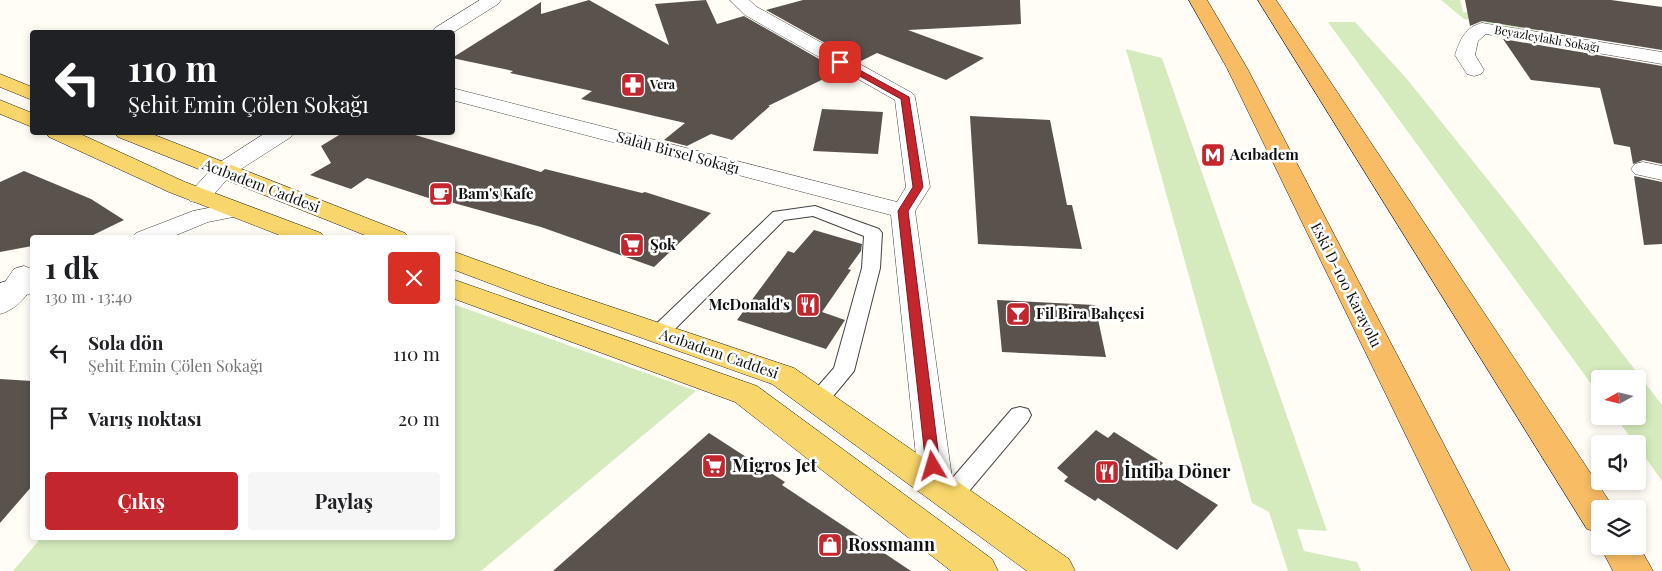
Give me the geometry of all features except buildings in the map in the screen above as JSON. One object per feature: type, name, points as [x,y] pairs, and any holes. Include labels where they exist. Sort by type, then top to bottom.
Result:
[{"type":"highway","name":"Eski D-100 Karayolu","points":[[1198,0],[1237,68],[1491,571]]},
{"type":"highway","points":[[1267,0],[1591,504]]},
{"type":"highway","points":[[1624,555],[1634,571]]},
{"type":"main road","points":[[0,80],[30,93]]},
{"type":"main road","points":[[0,106],[30,120]]},
{"type":"main road","name":"Acıbadem Caddesi","points":[[64,135],[199,196],[304,235]]},
{"type":"main road","name":"Acıbadem Caddesi","points":[[133,135],[388,235]]},
{"type":"main road","name":"Acıbadem Caddesi","points":[[455,260],[536,291],[784,376],[1056,571]]},
{"type":"main road","name":"Acıbadem Caddesi","points":[[455,289],[746,394],[979,571]]},
{"type":"street","points":[[444,30],[492,0]]},
{"type":"street","points":[[739,0],[751,11],[905,97],[918,187],[903,211],[943,491]]},
{"type":"street","name":"Beyazleylaklı Sokağı","points":[[1474,70],[1465,55],[1469,39],[1482,28],[1662,58]]},
{"type":"street","name":"Salah Birsel Sokağı","points":[[455,95],[903,211]]},
{"type":"street","points":[[134,235],[176,213],[199,196],[222,171],[278,135]]},
{"type":"street","points":[[153,235],[210,214],[234,210]]},
{"type":"lane","points":[[659,334],[779,216],[815,211],[873,233],[871,268],[844,371],[817,400]]},
{"type":"lane","points":[[943,491],[1020,415]]},
{"type":"green space","points":[[1441,0],[1460,0],[1463,12],[1535,23],[1538,31],[1464,19]]},
{"type":"green space","points":[[1328,22],[1355,22],[1407,79],[1513,211],[1635,370],[1591,370],[1591,384]]},
{"type":"green space","points":[[1126,49],[1162,58],[1327,531],[1297,529],[1304,551],[1357,562],[1361,571],[1288,571],[1269,512],[1252,503]]},
{"type":"green space","points":[[455,305],[696,391],[481,571],[13,571],[39,540],[455,540]]},
{"type":"green space","points":[[1646,384],[1662,405],[1662,481],[1646,458],[1646,435],[1629,435],[1621,425],[1646,425]]},
{"type":"place","name":"Vera","points":[[633,85]]},
{"type":"place","name":"Acıbadem","points":[[1213,155]]},
{"type":"place","name":"Bam's Kafe","points":[[441,194]]},
{"type":"place","name":"Şok","points":[[632,245]]},
{"type":"place","name":"McDonald's","points":[[808,305]]},
{"type":"place","name":"Fil Bira Bahçesi","points":[[1018,314]]},
{"type":"place","name":"Migros Jet","points":[[714,466]]},
{"type":"place","name":"İntiba Döner","points":[[1107,472]]},
{"type":"place","name":"Rossmann","points":[[830,545]]},
{"type":"route","points":[[840,62],[905,97],[918,187],[903,211],[933,466]]}]
